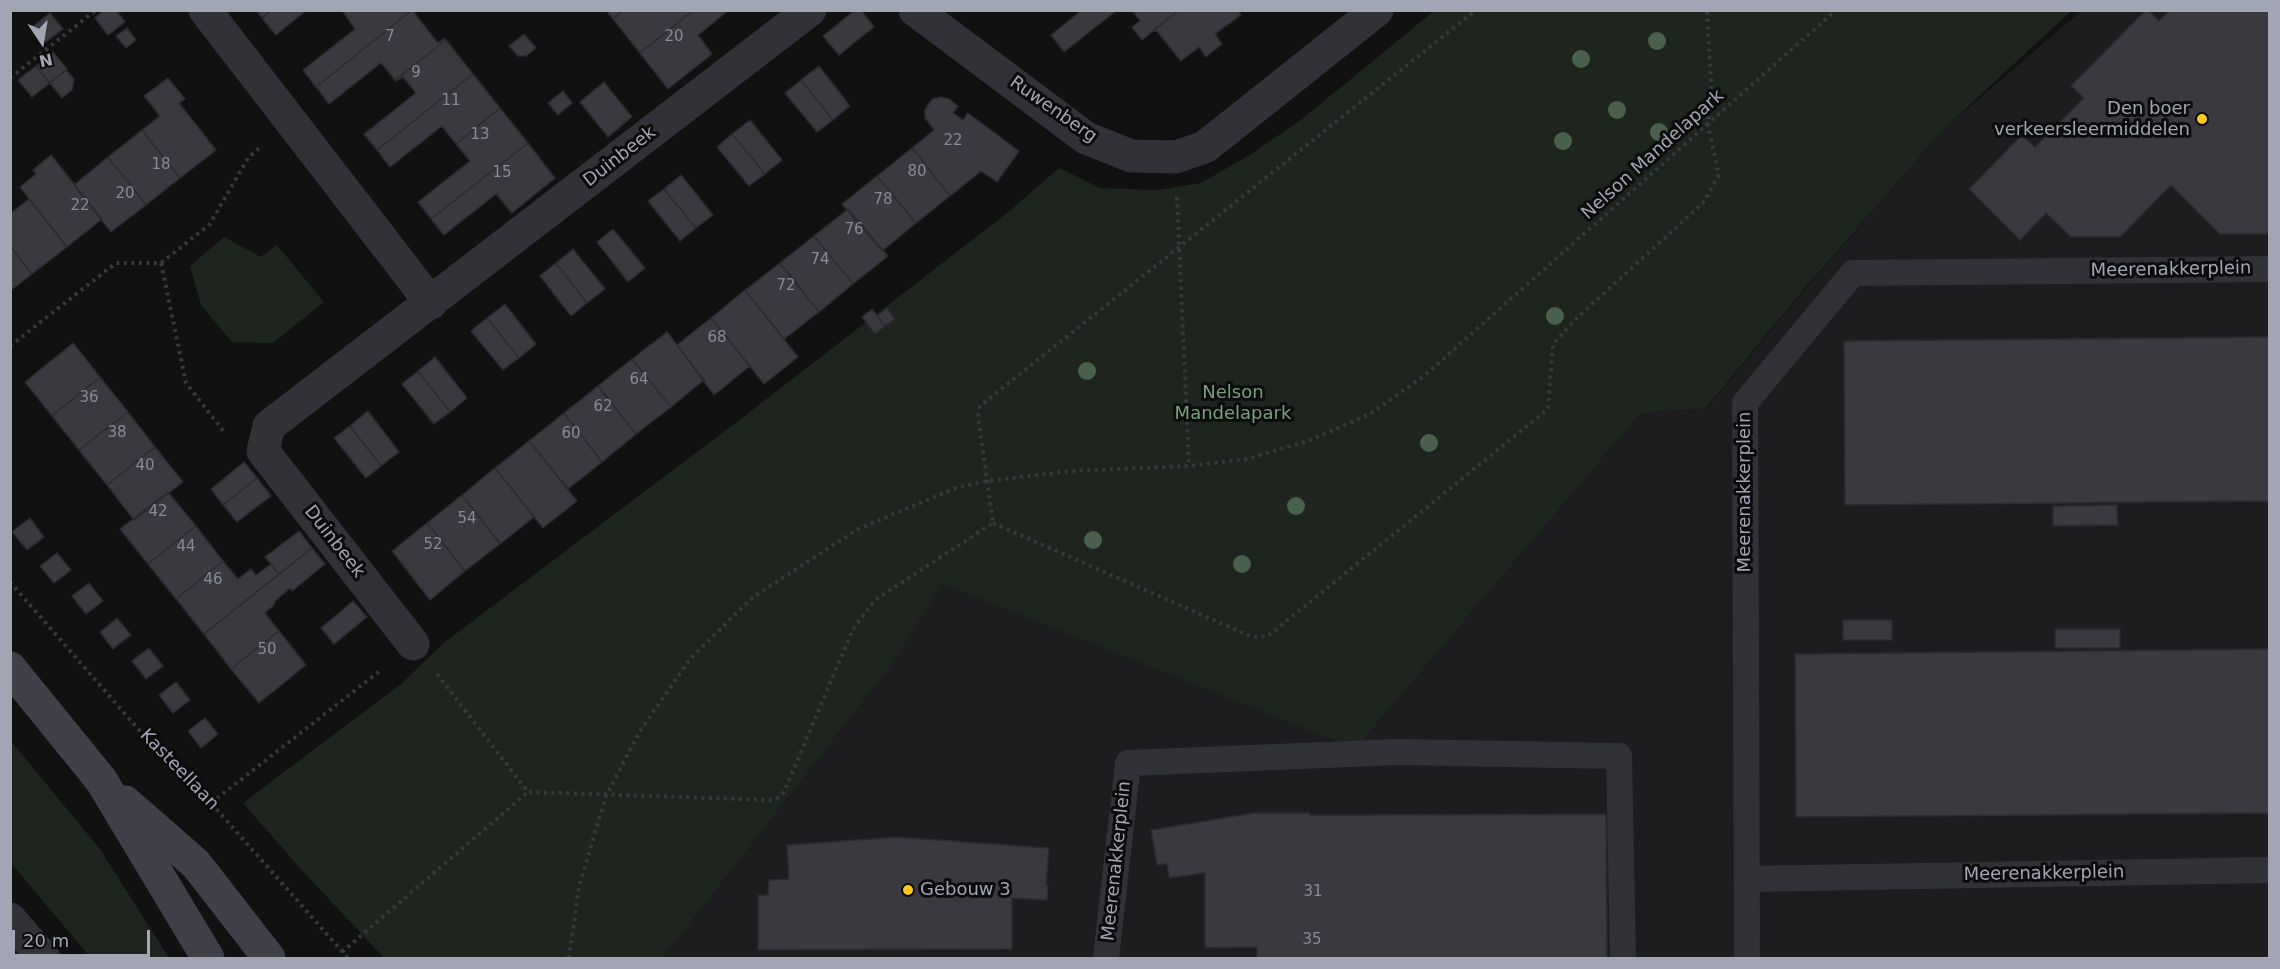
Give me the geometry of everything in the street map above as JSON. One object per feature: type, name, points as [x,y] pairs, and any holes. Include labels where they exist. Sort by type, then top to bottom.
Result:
[{"type":"main road","points":[[10,668],[101,780],[208,958]]},
{"type":"main road","points":[[101,780],[196,864],[270,958]]},
{"type":"street","points":[[205,10],[431,303]]},
{"type":"street","name":"Duinbeek","points":[[413,644],[263,451],[269,426],[810,10]]},
{"type":"street","name":"Ruwenberg","points":[[915,10],[1086,138],[1131,156],[1176,157],[1205,147],[1377,10]]},
{"type":"street","points":[[10,919],[44,958]]},
{"type":"lane","name":"Meerenakkerplein","points":[[1747,958],[1745,403],[1853,273],[2270,268]]},
{"type":"lane","name":"Meerenakkerplein","points":[[1106,958],[1128,763],[1399,752],[1619,756],[1623,958]]},
{"type":"lane","name":"Meerenakkerplein","points":[[1747,879],[2270,870]]},
{"type":"path","points":[[10,78],[96,10]]},
{"type":"path","points":[[993,524],[978,416],[980,406],[1476,10]]},
{"type":"path","points":[[993,524],[1252,636],[1268,636],[1548,409],[1553,344],[1578,317],[1703,203],[1719,175],[1708,125],[1711,83],[1707,10]]},
{"type":"path","name":"Nelson Mandelapark","points":[[569,958],[579,887],[606,796],[640,731],[690,659],[753,597],[858,528],[956,488],[987,481],[1071,471],[1189,466],[1257,456],[1308,441],[1370,414],[1424,376],[1836,10]]},
{"type":"path","points":[[10,346],[116,263],[160,262],[210,224],[248,158],[291,120]]},
{"type":"path","points":[[1176,157],[1178,250],[1189,466]]},
{"type":"path","points":[[160,262],[186,383],[240,453],[263,451]]},
{"type":"path","points":[[342,952],[528,792],[770,801],[778,798],[784,792],[853,629],[876,600],[993,524]]},
{"type":"path","name":"Kasteellaan","points":[[10,582],[180,777],[211,803],[348,958]]},
{"type":"path","points":[[211,803],[413,644],[528,792]]},
{"type":"shaded area","points":[[2081,11],[2269,11],[2269,958],[663,958],[894,662],[942,584],[1345,745],[1358,746],[1642,412],[1707,408],[1807,287],[1945,128]]},
{"type":"green space","name":"Nelson Mandelapark","points":[[1434,11],[2071,11],[1945,128],[1806,287],[1706,408],[1641,413],[1358,746],[1345,745],[942,584],[894,662],[663,958],[384,958],[243,803],[401,684],[445,642],[738,421],[1011,210],[1059,168],[1100,188],[1157,190],[1201,183],[1253,153],[1302,119]]},
{"type":"green space","points":[[224,237],[261,257],[277,245],[324,302],[273,343],[232,342],[201,305],[190,266]]},
{"type":"green space","points":[[10,740],[100,849],[169,958],[91,958],[11,863]]},
{"type":"building","points":[[104,10],[116,10],[125,22],[108,35],[95,18]]},
{"type":"building","points":[[256,10],[272,10],[262,18]]},
{"type":"building","points":[[272,10],[307,10],[276,35],[262,18]]},
{"type":"building","points":[[342,10],[412,10],[316,87],[303,70],[355,29]]},
{"type":"building","points":[[412,10],[438,43],[445,38],[446,40],[395,80],[381,63],[329,104],[316,87]]},
{"type":"building","points":[[606,10],[624,10],[613,19]]},
{"type":"building","points":[[624,10],[694,10],[640,53],[613,19]]},
{"type":"building","points":[[694,10],[729,10],[698,35],[712,54],[668,89],[640,53]]},
{"type":"building","points":[[855,10],[861,10],[874,27],[839,55],[823,36]]},
{"type":"building","points":[[1082,10],[1117,10],[1064,52],[1051,35]]},
{"type":"building","points":[[1132,10],[1179,10],[1142,40],[1132,27],[1140,21]]},
{"type":"building","points":[[1179,10],[1237,10],[1241,15],[1215,34],[1222,44],[1206,57],[1199,47],[1181,61],[1156,30],[1150,33]]},
{"type":"building","points":[[2146,10],[2159,21],[2170,10],[2270,10],[2270,234],[2220,234],[2171,185],[2120,237],[2071,237],[2046,213],[2020,240],[1969,189],[2022,135],[2035,147],[2084,98],[2071,86]]},
{"type":"building","points":[[50,13],[63,29],[46,42],[33,26]]},
{"type":"building","points":[[127,28],[136,40],[126,48],[116,36]]},
{"type":"building","points":[[524,34],[536,48],[526,56],[518,56],[509,46]]},
{"type":"building","points":[[446,40],[473,74],[377,150],[364,134],[416,93],[403,77],[395,80]]},
{"type":"building","points":[[53,52],[67,69],[50,83],[36,66]]},
{"type":"building","points":[[36,66],[50,83],[32,97],[18,80]]},
{"type":"building","points":[[819,66],[850,106],[833,120],[801,80]]},
{"type":"building","points":[[66,70],[74,79],[72,90],[62,98],[50,83]]},
{"type":"building","points":[[473,74],[500,108],[456,144],[442,126],[390,167],[377,150]]},
{"type":"building","points":[[168,78],[185,99],[179,103],[216,150],[180,178],[142,130],[160,116],[144,96]]},
{"type":"building","points":[[801,80],[833,120],[817,132],[785,93]]},
{"type":"building","points":[[604,82],[632,117],[608,137],[580,102]]},
{"type":"building","points":[[563,91],[572,103],[558,115],[548,103]]},
{"type":"building","points":[[941,97],[949,99],[958,106],[953,113],[963,120],[968,113],[1019,151],[997,182],[981,171],[950,196],[912,148],[934,130],[925,118],[925,110],[932,99]]},
{"type":"building","points":[[500,108],[528,143],[431,219],[418,202],[470,161],[456,144]]},
{"type":"building","points":[[750,120],[782,160],[765,174],[732,134]]},
{"type":"building","points":[[142,130],[180,178],[146,205],[108,157]]},
{"type":"building","points":[[732,134],[765,174],[749,186],[717,147]]},
{"type":"building","points":[[528,143],[555,178],[512,213],[496,194],[444,235],[431,219]]},
{"type":"building","points":[[912,148],[950,196],[916,223],[877,176]]},
{"type":"building","points":[[51,155],[102,219],[67,247],[20,187],[36,174],[33,170]]},
{"type":"building","points":[[108,157],[146,205],[111,232],[74,185]]},
{"type":"building","points":[[681,175],[713,215],[696,228],[664,189]]},
{"type":"building","points":[[877,176],[916,223],[882,251],[842,204]]},
{"type":"building","points":[[664,189],[696,228],[680,241],[648,201]]},
{"type":"building","points":[[29,199],[67,247],[32,274],[10,246],[10,214]]},
{"type":"building","points":[[848,209],[888,256],[853,284],[814,236]]},
{"type":"building","points":[[613,229],[645,268],[628,282],[597,242]]},
{"type":"building","points":[[814,236],[853,284],[819,312],[780,263]]},
{"type":"building","points":[[10,246],[32,274],[10,291]]},
{"type":"building","points":[[573,249],[605,289],[587,303],[556,263]]},
{"type":"building","points":[[556,263],[587,303],[571,316],[540,276]]},
{"type":"building","points":[[780,263],[819,312],[784,339],[745,290]]},
{"type":"building","points":[[745,290],[798,357],[764,384],[711,318]]},
{"type":"building","points":[[505,304],[536,344],[519,358],[487,318]]},
{"type":"building","points":[[887,308],[895,319],[885,326],[877,316]]},
{"type":"building","points":[[872,309],[885,326],[875,334],[862,317]]},
{"type":"building","points":[[487,318],[519,358],[503,370],[471,331]]},
{"type":"building","points":[[711,318],[750,366],[714,395],[677,345]]},
{"type":"building","points":[[667,332],[704,380],[671,407],[632,359]]},
{"type":"building","points":[[2270,337],[2270,501],[1845,505],[1844,341]]},
{"type":"building","points":[[73,343],[100,377],[52,416],[25,382]]},
{"type":"building","points":[[435,357],[467,398],[450,412],[418,371]]},
{"type":"building","points":[[632,359],[671,407],[636,434],[598,386]]},
{"type":"building","points":[[418,371],[450,412],[434,424],[402,384]]},
{"type":"building","points":[[100,377],[128,412],[79,450],[52,416]]},
{"type":"building","points":[[598,386],[636,434],[602,462],[564,413]]},
{"type":"building","points":[[368,411],[399,452],[381,466],[350,426]]},
{"type":"building","points":[[128,412],[155,447],[107,485],[79,450]]},
{"type":"building","points":[[564,413],[602,462],[568,489],[529,441]]},
{"type":"building","points":[[350,426],[381,466],[366,478],[334,438]]},
{"type":"building","points":[[529,441],[577,501],[543,528],[495,468]]},
{"type":"building","points":[[155,447],[183,482],[134,520],[107,485]]},
{"type":"building","points":[[244,462],[257,478],[223,505],[211,489]]},
{"type":"building","points":[[495,468],[534,517],[500,544],[462,495]]},
{"type":"building","points":[[257,478],[271,496],[237,522],[223,505]]},
{"type":"building","points":[[168,492],[196,526],[148,564],[120,529]]},
{"type":"building","points":[[462,495],[500,544],[465,571],[427,523]]},
{"type":"building","points":[[2117,505],[2118,525],[2053,526],[2053,506]]},
{"type":"building","points":[[30,518],[44,537],[27,550],[12,532]]},
{"type":"building","points":[[427,523],[465,571],[430,600],[392,551]]},
{"type":"building","points":[[196,526],[223,561],[176,599],[148,564]]},
{"type":"building","points":[[299,531],[312,548],[279,574],[265,557]]},
{"type":"building","points":[[312,548],[325,564],[292,591],[290,588],[276,600],[265,613],[279,631],[231,669],[204,634]]},
{"type":"building","points":[[57,553],[71,570],[54,583],[40,566]]},
{"type":"building","points":[[223,561],[238,579],[251,569],[256,575],[271,564],[279,574],[204,634],[176,599]]},
{"type":"building","points":[[89,583],[103,601],[86,614],[72,596]]},
{"type":"building","points":[[353,601],[367,617],[334,644],[321,628]]},
{"type":"building","points":[[117,618],[131,635],[113,649],[100,632]]},
{"type":"building","points":[[1843,620],[1892,620],[1892,640],[1843,640]]},
{"type":"building","points":[[2055,629],[2120,629],[2120,648],[2055,648]]},
{"type":"building","points":[[279,631],[306,665],[259,703],[231,669]]},
{"type":"building","points":[[149,648],[163,666],[146,679],[132,661]]},
{"type":"building","points":[[2270,649],[2270,813],[1796,817],[1795,654]]},
{"type":"building","points":[[176,682],[190,700],[173,713],[159,695]]},
{"type":"building","points":[[205,718],[218,734],[201,748],[188,731]]},
{"type":"building","points":[[1308,811],[1310,815],[1606,814],[1607,958],[1257,958],[1257,947],[1205,948],[1205,873],[1169,878],[1167,864],[1157,865],[1151,830],[1253,813],[1308,813]]},
{"type":"building","name":"Gebouw 3","points":[[897,837],[1049,848],[1047,900],[1012,898],[1012,949],[758,950],[758,895],[768,895],[769,880],[789,879],[787,845]]},
{"type":"place","name":"Den boer verkeersleermiddelen","points":[[2202,119]]},
{"type":"place","name":"Gebouw 3","points":[[908,890]]}]
